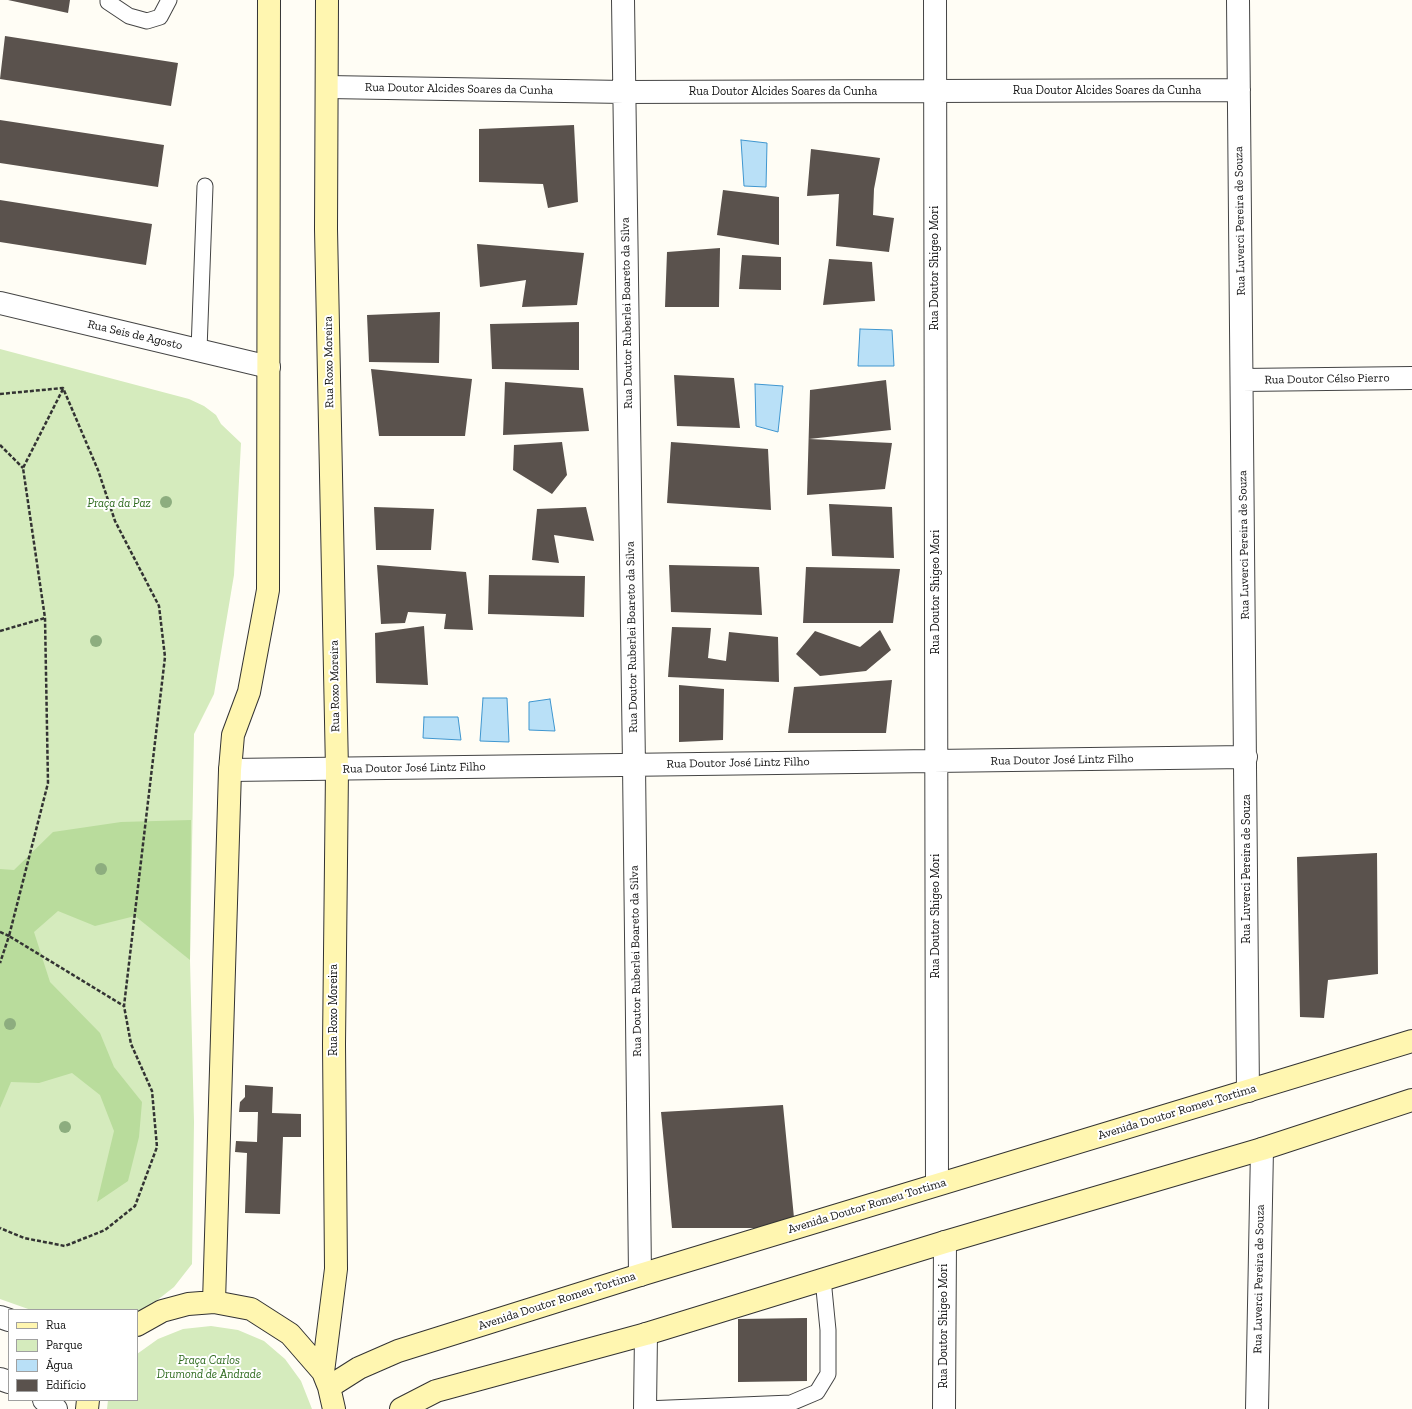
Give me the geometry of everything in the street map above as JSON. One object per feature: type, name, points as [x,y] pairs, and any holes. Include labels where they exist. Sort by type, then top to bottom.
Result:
[{"type":"main road","points":[[214,1302],[230,770],[234,734],[249,692],[268,590],[269,0]]},
{"type":"main road","name":"Rua Roxo Moreira","points":[[326,1379],[336,1269],[334,1044],[337,770],[326,237],[328,87],[327,0]]},
{"type":"main road","name":"Avenida Doutor Romeu Tortima","points":[[326,1379],[359,1368],[398,1352],[640,1275],[1412,1041]]},
{"type":"main road","points":[[401,1409],[436,1390],[646,1334],[945,1242],[1262,1149],[1412,1100]]},
{"type":"main road","points":[[138,1324],[162,1311],[188,1304],[214,1302],[251,1309],[290,1334],[326,1379],[334,1409]]},
{"type":"street","name":"Rua Doutor Ruberlei Boareto da Silva","points":[[623,0],[640,1275]]},
{"type":"street","name":"Rua Doutor Shigeo Mori","points":[[935,0],[937,1184]]},
{"type":"street","name":"Rua Luverci Pereira de Souza","points":[[1238,0],[1248,1091]]},
{"type":"street","name":"Rua Doutor Alcides Soares da Cunha","points":[[328,87],[624,92],[1239,90]]},
{"type":"street","name":"Rua Seis de Agosto","points":[[0,303],[269,367]]},
{"type":"street","name":"Rua Doutor Célso Pierro","points":[[1242,380],[1412,378]]},
{"type":"street","name":"Rua Doutor José Lintz Filho","points":[[230,770],[337,770],[1246,758]]},
{"type":"street","name":"Rua Luverci Pereira de Souza","points":[[1257,1409],[1262,1149]]},
{"type":"street","name":"Rua Doutor Shigeo Mori","points":[[944,1409],[945,1242]]},
{"type":"street","points":[[645,1409],[646,1334]]},
{"type":"street","points":[[45,1401],[56,1409]]},
{"type":"lane","points":[[108,0],[108,2],[129,16],[147,20],[160,17],[169,0]]},
{"type":"lane","points":[[199,350],[205,186]]},
{"type":"lane","points":[[645,1409],[791,1403],[817,1392],[828,1374],[828,1330],[823,1279]]},
{"type":"path","points":[[0,394],[63,388]]},
{"type":"path","points":[[0,964],[9,936],[48,783],[45,618],[23,468],[63,388]]},
{"type":"path","points":[[0,1228],[24,1238],[65,1246],[105,1230],[135,1206],[157,1147],[152,1090],[131,1044],[124,1006],[165,657],[159,606],[115,521],[98,470],[63,388]]},
{"type":"path","points":[[0,445],[23,468]]},
{"type":"path","points":[[0,631],[45,618]]},
{"type":"path","points":[[0,932],[124,1006]]},
{"type":"green space","name":"Praça da Paz","points":[[0,349],[189,399],[204,406],[216,415],[221,424],[241,443],[234,575],[214,694],[194,734],[190,960],[194,1122],[192,1264],[174,1287],[138,1315],[138,1309],[28,1309],[0,1299]]},
{"type":"green space","points":[[191,820],[190,960],[135,916],[95,926],[58,911],[34,932],[50,982],[100,1033],[114,1067],[142,1102],[139,1137],[128,1181],[97,1202],[114,1131],[100,1095],[72,1073],[39,1083],[11,1082],[0,1108],[0,869],[14,870],[53,832],[121,822]]},
{"type":"green space","name":"Praça Carlos Drumond de Andrade","points":[[211,1326],[238,1330],[264,1341],[285,1359],[301,1381],[312,1409],[107,1409],[108,1401],[138,1401],[138,1353],[158,1339],[183,1329]]},
{"type":"water","points":[[741,140],[767,143],[766,187],[744,186]]},
{"type":"water","points":[[860,329],[892,330],[894,366],[858,366]]},
{"type":"water","points":[[755,384],[783,386],[778,432],[756,426]]},
{"type":"water","points":[[483,698],[507,698],[509,742],[480,741]]},
{"type":"water","points":[[550,699],[555,731],[529,730],[529,702]]},
{"type":"water","points":[[424,717],[458,717],[461,740],[423,738]]},
{"type":"building","points":[[8,0],[70,0],[68,13]]},
{"type":"building","points":[[5,36],[178,63],[171,106],[0,79]]},
{"type":"building","points":[[0,120],[164,145],[158,187],[0,163]]},
{"type":"building","points":[[574,125],[578,202],[548,208],[543,184],[479,182],[479,129]]},
{"type":"building","points":[[811,149],[880,158],[874,189],[873,215],[894,218],[889,252],[836,246],[839,194],[807,196]]},
{"type":"building","points":[[723,190],[779,197],[779,245],[717,235]]},
{"type":"building","points":[[0,200],[152,224],[146,265],[0,242]]},
{"type":"building","points":[[477,244],[584,253],[577,305],[522,307],[526,280],[480,287]]},
{"type":"building","points":[[720,248],[719,307],[665,307],[667,252]]},
{"type":"building","points":[[742,255],[781,257],[781,290],[739,289]]},
{"type":"building","points":[[829,259],[872,262],[875,301],[823,305]]},
{"type":"building","points":[[440,312],[439,363],[369,362],[367,315]]},
{"type":"building","points":[[579,322],[579,370],[492,369],[490,324]]},
{"type":"building","points":[[371,369],[472,379],[465,436],[379,436]]},
{"type":"building","points":[[674,375],[734,378],[740,428],[677,426]]},
{"type":"building","points":[[886,380],[891,430],[809,439],[892,443],[885,489],[807,495],[810,390]]},
{"type":"building","points":[[505,382],[583,388],[589,431],[503,435]]},
{"type":"building","points":[[562,442],[567,475],[552,494],[513,470],[514,445]]},
{"type":"building","points":[[671,442],[768,449],[771,510],[667,503]]},
{"type":"building","points":[[829,504],[892,507],[894,558],[832,556]]},
{"type":"building","points":[[374,507],[434,509],[431,550],[376,550]]},
{"type":"building","points":[[586,507],[594,541],[554,535],[559,563],[532,560],[537,509]]},
{"type":"building","points":[[377,565],[466,572],[473,630],[444,629],[446,614],[408,612],[405,623],[381,624]]},
{"type":"building","points":[[669,565],[759,567],[762,615],[671,612]]},
{"type":"building","points":[[806,567],[900,569],[893,623],[803,623]]},
{"type":"building","points":[[489,575],[585,576],[584,617],[488,614]]},
{"type":"building","points":[[424,626],[428,685],[376,683],[375,633]]},
{"type":"building","points":[[672,627],[711,628],[708,658],[726,661],[729,632],[778,637],[779,682],[668,677]]},
{"type":"building","points":[[880,630],[891,650],[866,671],[820,676],[796,654],[815,631],[860,647]]},
{"type":"building","points":[[892,680],[886,733],[788,733],[794,687]]},
{"type":"building","points":[[679,685],[724,689],[723,740],[679,742]]},
{"type":"building","points":[[1377,853],[1378,974],[1328,980],[1324,1018],[1300,1017],[1297,857]]},
{"type":"building","points":[[245,1085],[273,1087],[272,1113],[301,1114],[301,1137],[283,1137],[280,1214],[245,1213],[247,1153],[235,1152],[236,1141],[257,1142],[258,1112],[239,1112],[240,1102],[245,1097]]},
{"type":"building","points":[[783,1105],[795,1228],[672,1228],[661,1112]]},
{"type":"building","points":[[807,1318],[807,1381],[738,1382],[738,1319]]}]
